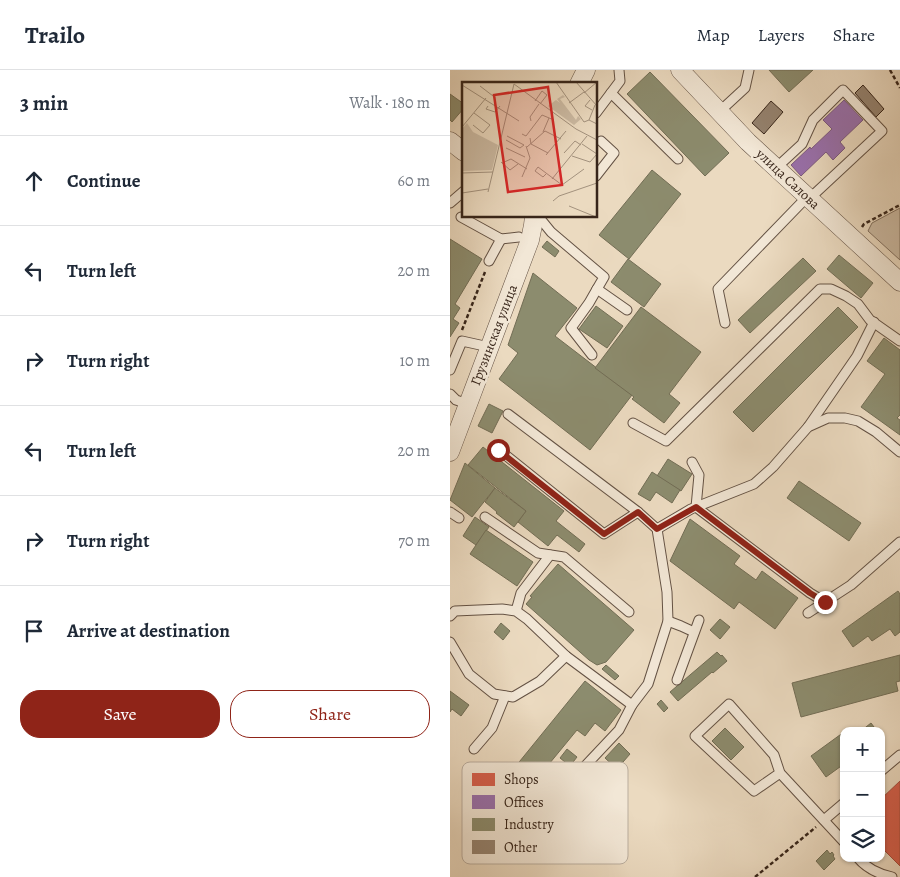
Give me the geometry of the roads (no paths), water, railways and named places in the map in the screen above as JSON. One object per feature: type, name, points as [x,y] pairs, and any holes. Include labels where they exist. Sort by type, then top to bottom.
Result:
[{"type":"street","points":[[580,82],[586,70]]},
{"type":"street","name":"улица Салова","points":[[680,70],[748,142],[900,282]]},
{"type":"street","points":[[450,141],[462,150]]},
{"type":"street","name":"Грузинская улица","points":[[450,452],[530,240],[534,218]]},
{"type":"lane","points":[[598,110],[620,81],[619,70]]},
{"type":"lane","points":[[719,112],[745,88],[749,70]]},
{"type":"lane","points":[[724,323],[718,288],[808,198],[882,131],[843,90],[813,120],[802,144],[776,168]]},
{"type":"lane","points":[[611,93],[678,159]]},
{"type":"lane","points":[[598,173],[614,153],[601,141]]},
{"type":"lane","points":[[450,203],[462,193]]},
{"type":"lane","points":[[468,218],[501,239],[519,237]]},
{"type":"lane","points":[[540,218],[551,232],[604,276],[589,303],[571,328],[592,355]]},
{"type":"lane","points":[[489,261],[501,239]]},
{"type":"lane","points":[[597,289],[627,310]]},
{"type":"lane","points":[[633,423],[666,441],[820,289],[831,290],[846,296],[858,304],[870,320],[900,341]]},
{"type":"lane","points":[[657,529],[696,507],[754,484],[773,467],[808,427],[857,356],[874,322]]},
{"type":"lane","points":[[450,370],[462,341],[490,347]]},
{"type":"lane","points":[[450,394],[456,400],[468,404]]},
{"type":"lane","points":[[508,414],[638,512],[657,529],[667,592],[668,621],[648,684],[632,705],[619,730],[588,762]]},
{"type":"lane","points":[[808,427],[828,418],[845,418],[858,421],[876,432],[900,452]]},
{"type":"lane","points":[[498,450],[604,534],[638,512]]},
{"type":"lane","points":[[692,462],[699,475],[696,507]]},
{"type":"lane","points":[[696,507],[810,593],[825,602]]},
{"type":"lane","points":[[450,512],[459,518]]},
{"type":"lane","points":[[485,517],[538,553],[564,557],[629,612]]},
{"type":"lane","points":[[808,614],[851,585],[900,542]]},
{"type":"lane","points":[[516,611],[521,593],[550,554]]},
{"type":"lane","points":[[450,616],[455,611],[502,609],[516,611],[566,656],[632,705]]},
{"type":"lane","points":[[677,680],[698,620]]},
{"type":"lane","points":[[668,621],[694,632]]},
{"type":"lane","points":[[450,642],[469,674],[494,694],[504,696],[513,697],[540,681],[566,656]]},
{"type":"lane","points":[[474,750],[492,728],[504,696]]},
{"type":"lane","points":[[780,773],[754,791],[695,736],[729,704],[774,755],[780,773],[840,838]]},
{"type":"lane","points":[[885,768],[900,755]]},
{"type":"lane","points":[[824,820],[840,806]]},
{"type":"lane","points":[[860,862],[879,874],[892,877]]}]
